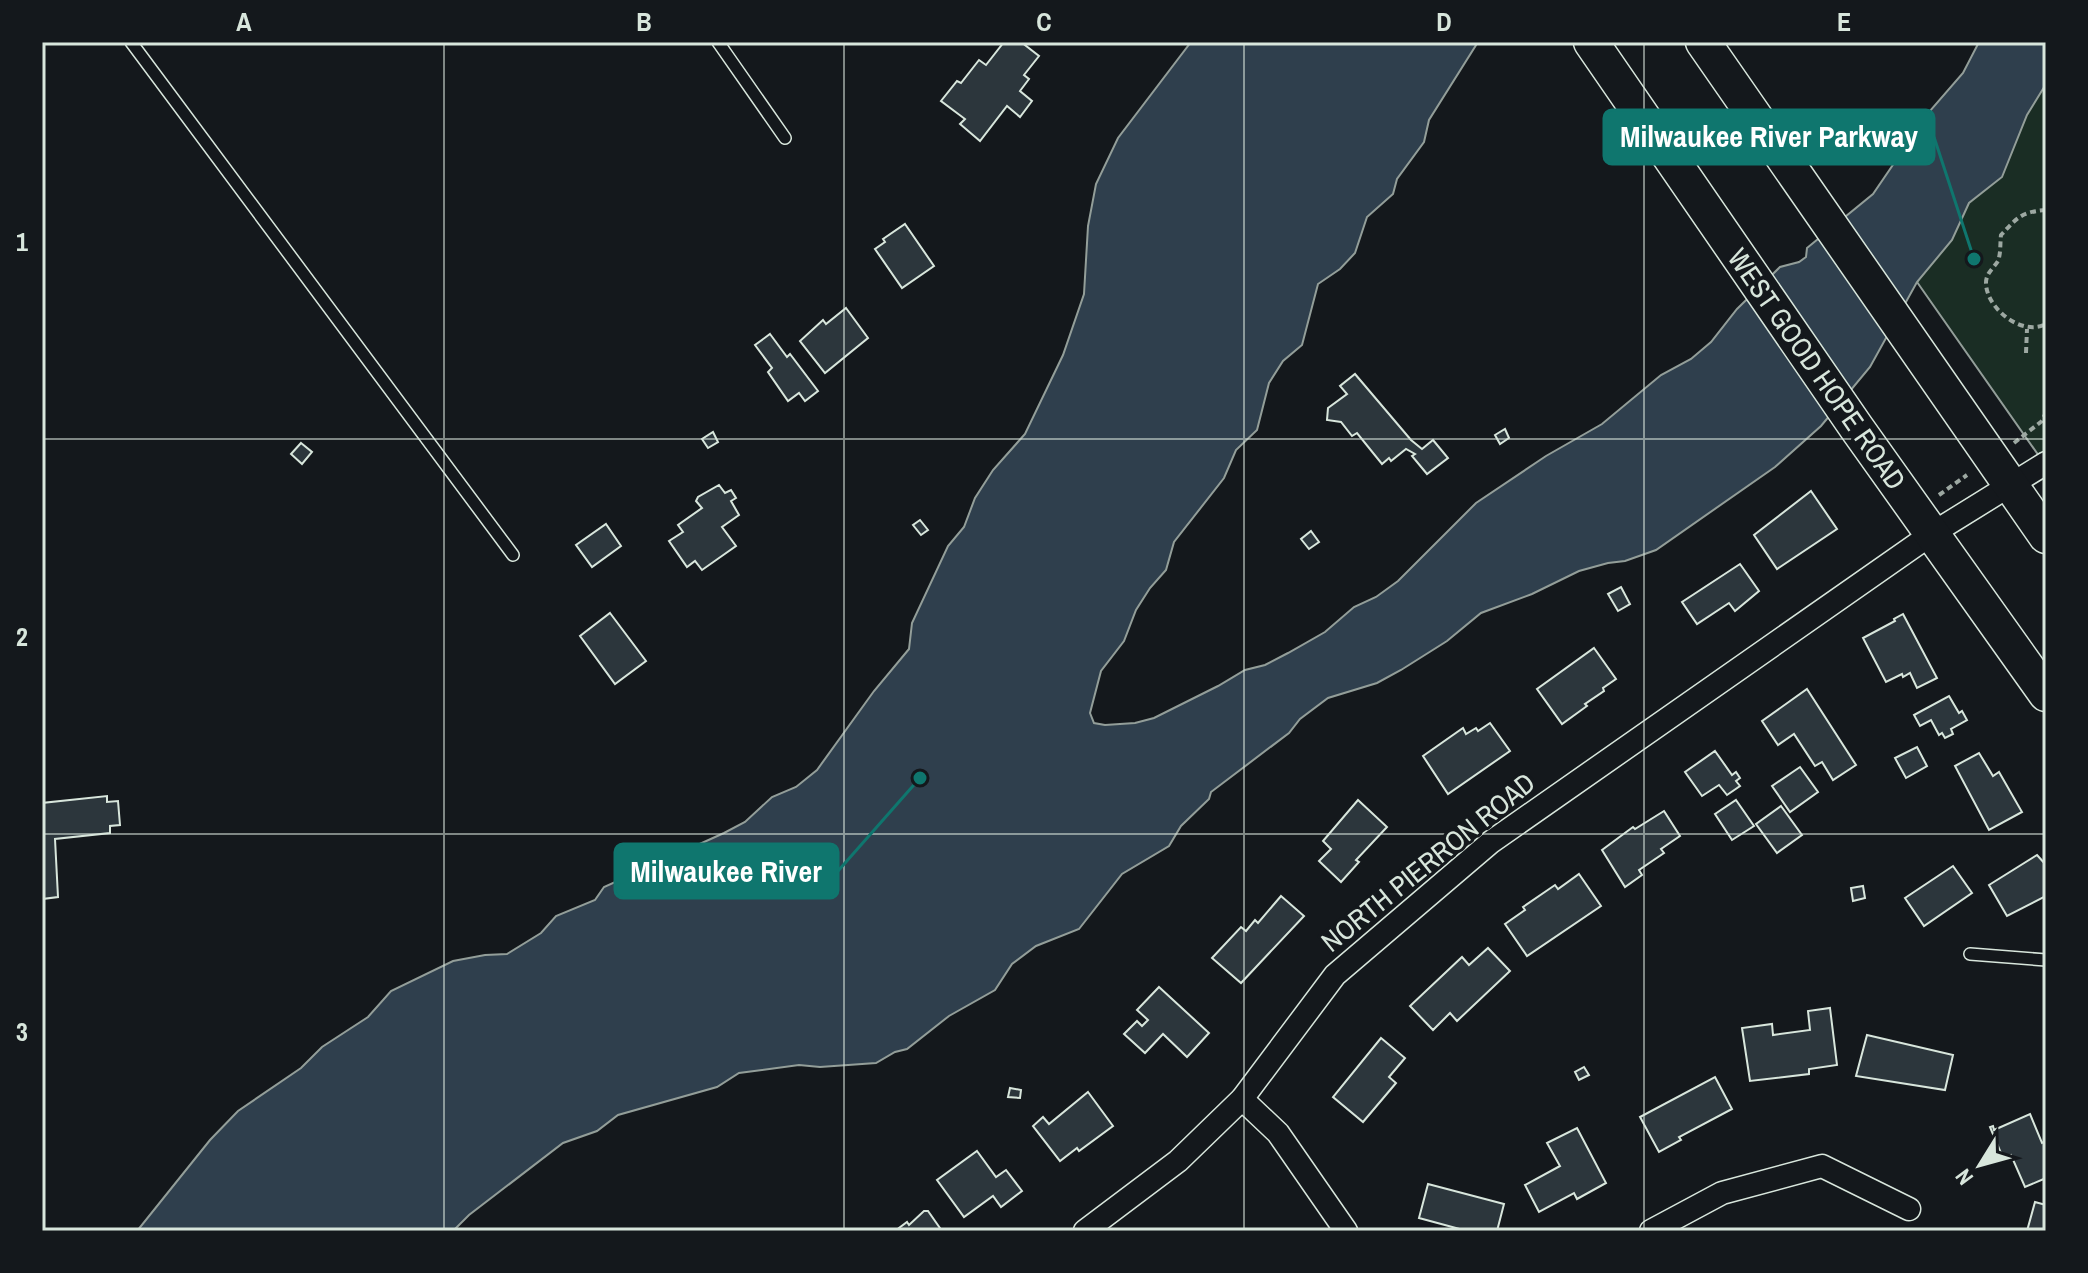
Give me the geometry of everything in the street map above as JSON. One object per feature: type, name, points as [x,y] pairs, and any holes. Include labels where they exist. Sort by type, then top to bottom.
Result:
[{"type":"main road","points":[[1703,42],[2046,536]]},
{"type":"main road","name":"WEST GOOD HOPE ROAD","points":[[1594,47],[1845,412],[2046,694]]},
{"type":"street","name":"NORTH PIERRON ROAD","points":[[1085,1231],[1178,1161],[1242,1099],[1335,975],[1491,842],[1925,522],[2011,486],[2046,463]]},
{"type":"street","points":[[1242,1099],[1278,1133],[1346,1231]]},
{"type":"street","points":[[1651,1231],[1722,1193],[1822,1166],[1909,1209]]},
{"type":"lane","points":[[131,42],[513,555]]},
{"type":"lane","points":[[718,42],[785,138]]},
{"type":"lane","points":[[1970,954],[2046,960]]},
{"type":"path","points":[[2046,210],[2032,210],[2020,215],[2001,235],[2000,258],[1986,277],[1986,288],[1997,308],[2014,325],[2038,329],[2046,324]]},
{"type":"path","points":[[2026,353],[2027,329]]},
{"type":"path","points":[[1925,522],[1992,458],[2036,426],[2046,412]]},
{"type":"green space","points":[[2046,42],[2046,466],[1917,282]]},
{"type":"water","points":[[1191,42],[1478,42],[1429,120],[1424,142],[1397,179],[1393,194],[1367,217],[1355,253],[1340,269],[1318,284],[1302,345],[1283,361],[1269,383],[1257,430],[1236,450],[1224,478],[1174,542],[1166,570],[1150,588],[1136,610],[1124,641],[1101,671],[1090,713],[1094,723],[1105,725],[1154,718],[1245,670],[1265,665],[1325,632],[1354,607],[1376,597],[1398,581],[1476,503],[1546,456],[1602,424],[1661,375],[1691,359],[1711,342],[1737,309],[1780,267],[1806,257],[1807,248],[1873,194],[1929,112],[1963,73],[1979,42],[2046,42],[2046,84],[2027,115],[2002,177],[1969,203],[1952,240],[1917,282],[1870,367],[1821,426],[1775,467],[1656,550],[1625,561],[1579,571],[1532,594],[1481,613],[1447,641],[1401,670],[1377,683],[1328,698],[1300,719],[1289,733],[1211,792],[1209,799],[1181,826],[1169,846],[1122,874],[1079,929],[1036,946],[1012,964],[995,990],[949,1016],[907,1049],[876,1063],[820,1067],[799,1065],[739,1073],[717,1087],[618,1115],[597,1131],[563,1143],[469,1215],[453,1231],[137,1231],[210,1140],[238,1111],[301,1068],[322,1047],[368,1017],[391,991],[453,961],[507,954],[541,933],[556,916],[595,900],[604,887],[745,822],[772,797],[796,787],[817,770],[874,691],[909,649],[912,623],[948,546],[964,527],[975,498],[993,470],[1025,434],[1063,355],[1084,294],[1088,226],[1096,184],[1118,138]]},
{"type":"building","points":[[1004,42],[1021,42],[1039,56],[1024,75],[1029,79],[1020,91],[1032,101],[1020,117],[1007,106],[980,141],[960,124],[965,119],[941,101],[957,81],[961,83],[979,60],[986,65]]},
{"type":"building","points":[[905,224],[934,266],[902,288],[875,249],[885,242],[883,239]]},
{"type":"building","points":[[846,308],[868,338],[825,373],[800,341],[823,320],[826,324]]},
{"type":"building","points":[[770,334],[787,357],[790,354],[818,391],[805,401],[799,393],[788,401],[768,372],[772,368],[755,345]]},
{"type":"building","points":[[1355,374],[1411,440],[1422,449],[1433,440],[1448,458],[1427,474],[1412,456],[1415,454],[1406,449],[1382,464],[1357,433],[1352,436],[1341,422],[1327,420],[1328,408],[1347,394],[1340,386]]},
{"type":"building","points":[[1505,429],[1509,438],[1500,444],[1495,435]]},
{"type":"building","points":[[713,432],[718,442],[708,448],[702,439]]},
{"type":"building","points":[[301,443],[312,452],[302,464],[291,454]]},
{"type":"building","points":[[719,485],[725,493],[731,490],[736,498],[731,501],[739,515],[722,527],[736,546],[702,570],[695,561],[687,567],[669,541],[683,532],[678,525],[702,508],[696,501],[698,497]]},
{"type":"building","points":[[1811,491],[1837,529],[1777,569],[1754,535]]},
{"type":"building","points":[[920,520],[928,530],[921,535],[913,525]]},
{"type":"building","points":[[606,524],[621,546],[592,567],[576,545]]},
{"type":"building","points":[[1311,531],[1319,542],[1309,549],[1301,539]]},
{"type":"building","points":[[1740,564],[1759,591],[1735,611],[1729,603],[1697,624],[1682,602]]},
{"type":"building","points":[[1621,587],[1630,604],[1618,611],[1608,594]]},
{"type":"building","points":[[610,613],[646,661],[615,684],[580,636]]},
{"type":"building","points":[[1903,614],[1937,678],[1917,688],[1910,673],[1886,682],[1863,638]]},
{"type":"building","points":[[1594,648],[1616,679],[1562,724],[1537,689]]},
{"type":"building","points":[[1807,689],[1856,765],[1833,780],[1822,762],[1815,766],[1794,734],[1778,745],[1762,721]]},
{"type":"building","points":[[1949,696],[1967,720],[1951,729],[1953,734],[1945,738],[1942,733],[1939,735],[1931,720],[1920,726],[1914,715]]},
{"type":"building","points":[[1490,723],[1510,751],[1448,794],[1423,756],[1463,728],[1466,734]]},
{"type":"building","points":[[1917,747],[1927,766],[1906,778],[1895,758]]},
{"type":"building","points":[[1715,751],[1732,775],[1736,772],[1740,778],[1736,781],[1740,786],[1727,795],[1719,785],[1702,796],[1685,772]]},
{"type":"building","points":[[1979,753],[1993,776],[1999,772],[2022,812],[1989,830],[1955,766]]},
{"type":"building","points":[[1800,767],[1818,792],[1790,812],[1772,786]]},
{"type":"building","points":[[107,796],[107,802],[118,801],[120,825],[110,826],[110,833],[55,839],[58,897],[42,899],[42,803]]},
{"type":"building","points":[[1358,800],[1387,827],[1356,860],[1359,862],[1341,882],[1319,861],[1331,849],[1323,841]]},
{"type":"building","points":[[1736,800],[1754,826],[1732,840],[1715,814]]},
{"type":"building","points":[[1781,806],[1802,835],[1777,853],[1756,824]]},
{"type":"building","points":[[1664,811],[1680,836],[1661,849],[1664,853],[1639,870],[1642,875],[1625,887],[1602,850],[1633,827],[1635,829]]},
{"type":"building","points":[[2037,855],[2046,865],[2046,896],[2007,916],[1989,885]]},
{"type":"building","points":[[1953,866],[1972,893],[1924,926],[1905,898]]},
{"type":"building","points":[[1579,874],[1601,906],[1527,956],[1505,924],[1555,885],[1558,889]]},
{"type":"building","points":[[1863,886],[1865,898],[1853,901],[1851,888]]},
{"type":"building","points":[[1281,896],[1304,916],[1241,983],[1212,958],[1241,927],[1246,931],[1255,920],[1258,923]]},
{"type":"building","points":[[1488,948],[1510,971],[1457,1021],[1450,1013],[1433,1030],[1410,1006],[1462,957],[1469,965]]},
{"type":"building","points":[[1159,987],[1209,1033],[1187,1057],[1163,1034],[1145,1053],[1124,1034],[1137,1021],[1142,1026],[1148,1020],[1137,1010]]},
{"type":"building","points":[[1830,1008],[1837,1065],[1809,1069],[1809,1074],[1750,1081],[1742,1028],[1772,1024],[1773,1035],[1810,1030],[1808,1011]]},
{"type":"building","points":[[1867,1035],[1953,1055],[1945,1090],[1856,1076]]},
{"type":"building","points":[[1381,1038],[1405,1058],[1389,1077],[1396,1083],[1363,1122],[1333,1097]]},
{"type":"building","points":[[1584,1067],[1589,1075],[1579,1080],[1575,1072]]},
{"type":"building","points":[[1715,1077],[1732,1109],[1679,1137],[1681,1140],[1659,1152],[1640,1117]]},
{"type":"building","points":[[1010,1088],[1021,1090],[1020,1098],[1008,1097]]},
{"type":"building","points":[[1088,1092],[1113,1126],[1060,1161],[1033,1126],[1043,1117],[1049,1124]]},
{"type":"building","points":[[2030,1114],[2042,1143],[2046,1141],[2046,1178],[2025,1187],[2011,1155],[2003,1158],[1990,1127],[1993,1126],[1994,1130]]},
{"type":"building","points":[[1577,1128],[1606,1183],[1577,1199],[1574,1193],[1539,1212],[1525,1185],[1560,1166],[1547,1143]]},
{"type":"building","points":[[977,1151],[996,1177],[1006,1170],[1022,1191],[1001,1207],[993,1196],[964,1217],[937,1180]]},
{"type":"building","points":[[1428,1184],[1504,1204],[1497,1231],[1467,1231],[1419,1218]]},
{"type":"building","points":[[2035,1202],[2046,1205],[2046,1231],[2027,1231]]},
{"type":"building","points":[[928,1211],[942,1231],[895,1231],[907,1222],[909,1225]]},
{"type":"place","name":"Milwaukee River Parkway","points":[[1974,259]]},
{"type":"place","name":"Milwaukee River","points":[[920,778]]}]
